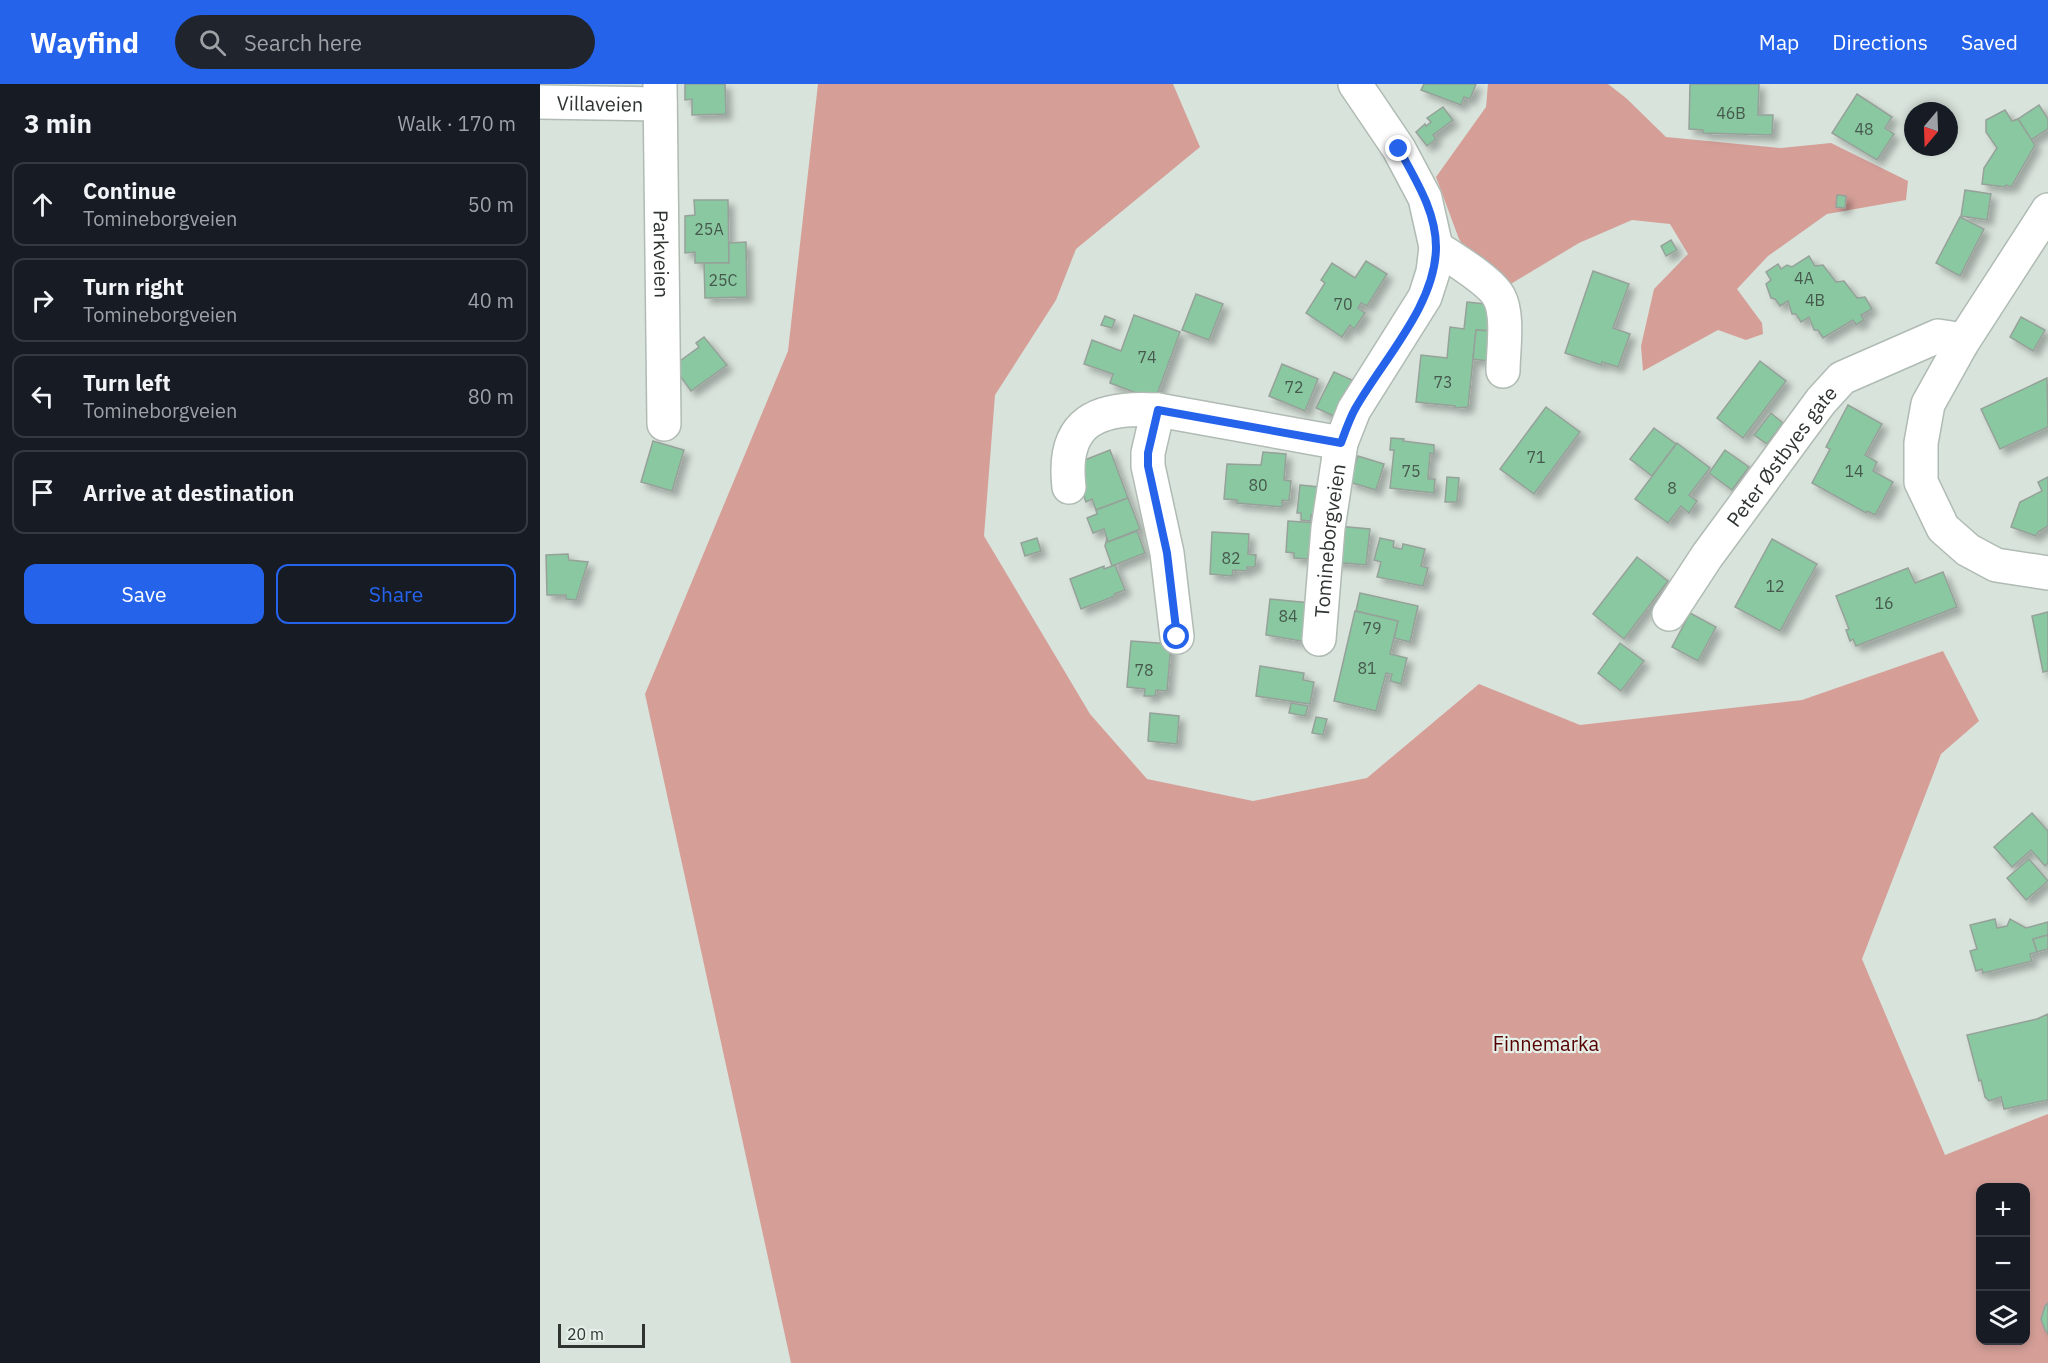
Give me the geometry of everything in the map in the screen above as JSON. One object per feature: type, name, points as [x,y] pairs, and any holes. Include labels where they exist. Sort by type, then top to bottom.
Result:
[{"type":"street","name":"Tomineborgveien","points":[[1319,639],[1328,528],[1341,443],[1354,410],[1425,297],[1433,272],[1436,247],[1425,198],[1399,149],[1355,84]]},
{"type":"street","name":"Villaveien","points":[[540,102],[660,94]]},
{"type":"street","name":"Parkveien","points":[[660,94],[664,424]]},
{"type":"street","points":[[2048,210],[1962,344],[1928,404],[1921,442],[1921,482],[1943,528],[1968,550],[1996,565],[2048,573]]},
{"type":"street","points":[[1436,247],[1489,285],[1500,298],[1504,321],[1503,371]]},
{"type":"street","name":"Peter Østbyes gate","points":[[1669,614],[1707,556],[1814,410],[1842,378],[1938,336],[1951,338],[1962,344]]},
{"type":"street","name":"Tomineborgveien","points":[[1069,487],[1066,466],[1072,440],[1084,425],[1095,417],[1113,410],[1133,408],[1158,410],[1341,443]]},
{"type":"street","points":[[1158,410],[1148,453],[1148,466],[1167,553],[1177,637]]},
{"type":"green space","name":"Finnemarka","points":[[818,84],[1173,84],[1200,147],[1076,249],[1056,300],[995,395],[984,536],[1090,714],[1147,779],[1253,801],[1367,778],[1479,684],[1580,725],[1802,700],[1943,651],[1979,721],[1941,754],[1862,959],[1945,1155],[2048,1114],[2048,1363],[791,1363],[645,694],[788,351]]},
{"type":"green space","points":[[1488,84],[1608,84],[1626,98],[1666,137],[1781,148],[1831,143],[1908,181],[1906,200],[1827,214],[1768,256],[1737,289],[1762,323],[1763,334],[1746,340],[1718,330],[1643,371],[1641,346],[1654,289],[1688,254],[1670,224],[1632,220],[1579,243],[1509,285],[1472,260],[1459,239],[1436,177],[1486,107]]},
{"type":"building","points":[[685,84],[725,84],[726,114],[692,115],[692,99],[685,100]]},
{"type":"building","points":[[1424,84],[1476,84],[1470,99],[1464,97],[1461,105],[1421,90]]},
{"type":"building","points":[[1690,84],[1759,84],[1758,115],[1773,115],[1772,135],[1703,133],[1703,130],[1689,129]]},
{"type":"building","points":[[1857,94],[1892,117],[1885,128],[1894,134],[1877,160],[1832,133]]},
{"type":"building","points":[[2039,105],[2048,119],[2048,129],[2031,140],[2018,119]]},
{"type":"building","points":[[1443,107],[1453,120],[1433,135],[1436,139],[1427,146],[1416,132],[1431,122],[1427,118]]},
{"type":"building","points":[[2005,110],[2012,121],[2018,119],[2035,145],[2011,187],[1982,184],[1984,168],[1997,148],[1986,132],[1986,120]]},
{"type":"building","points":[[1965,190],[1991,194],[1987,220],[1961,216]]},
{"type":"building","points":[[1837,195],[1846,196],[1845,208],[1836,207]]},
{"type":"building","points":[[694,200],[728,200],[729,263],[695,263],[695,252],[685,253],[685,216],[695,215]]},
{"type":"building","points":[[1960,217],[1984,229],[1960,276],[1936,263]]},
{"type":"building","points":[[1671,240],[1677,250],[1666,256],[1661,246]]},
{"type":"building","points":[[746,242],[747,297],[705,298],[704,263],[729,263],[729,243]]},
{"type":"building","points":[[1809,256],[1815,266],[1823,265],[1836,282],[1844,281],[1857,298],[1865,297],[1872,309],[1861,315],[1864,320],[1856,325],[1853,320],[1823,338],[1818,330],[1814,330],[1809,317],[1801,322],[1796,314],[1792,314],[1788,301],[1780,306],[1775,299],[1771,298],[1766,284],[1771,280],[1766,272],[1778,264],[1781,269],[1787,265],[1792,267]]},
{"type":"building","points":[[1366,261],[1387,274],[1367,306],[1361,303],[1358,308],[1365,313],[1354,329],[1350,325],[1342,337],[1306,313],[1325,283],[1321,280],[1332,263],[1355,278]]},
{"type":"building","points":[[1593,271],[1629,284],[1613,328],[1630,334],[1618,367],[1602,362],[1601,365],[1565,353]]},
{"type":"building","points":[[1196,294],[1223,304],[1209,340],[1182,330]]},
{"type":"building","points":[[1467,302],[1494,305],[1491,331],[1476,330],[1468,407],[1455,408],[1455,406],[1416,402],[1421,355],[1447,358],[1450,327],[1464,329]]},
{"type":"building","points":[[1134,315],[1180,332],[1155,400],[1110,383],[1113,374],[1084,364],[1092,340],[1121,351]]},
{"type":"building","points":[[1105,316],[1115,320],[1112,328],[1101,325]]},
{"type":"building","points":[[2021,317],[2045,330],[2033,351],[2010,337]]},
{"type":"building","points":[[1476,330],[1491,331],[1488,361],[1473,359]]},
{"type":"building","points":[[704,337],[727,365],[691,391],[673,366],[699,347],[696,343]]},
{"type":"building","points":[[1760,361],[1786,381],[1743,438],[1717,418]]},
{"type":"building","points":[[1282,364],[1318,379],[1305,411],[1269,396]]},
{"type":"building","points":[[1334,372],[1354,381],[1336,417],[1316,408]]},
{"type":"building","points":[[2047,378],[2048,427],[2000,449],[1981,409]]},
{"type":"building","points":[[1848,405],[1882,424],[1865,455],[1877,462],[1873,471],[1893,482],[1875,515],[1867,511],[1866,513],[1812,483],[1830,449],[1826,447]]},
{"type":"building","points":[[1546,407],[1580,432],[1534,494],[1500,469]]},
{"type":"building","points":[[1771,413],[1783,423],[1767,444],[1754,435]]},
{"type":"building","points":[[1654,428],[1676,444],[1652,476],[1630,459]]},
{"type":"building","points":[[1391,438],[1434,445],[1434,454],[1430,453],[1428,479],[1435,479],[1434,493],[1390,488],[1394,450],[1390,450]]},
{"type":"building","points":[[653,441],[684,450],[672,491],[641,482]]},
{"type":"building","points":[[1677,443],[1710,468],[1689,495],[1697,501],[1689,513],[1681,506],[1668,523],[1635,499]]},
{"type":"building","points":[[1110,450],[1128,498],[1096,510],[1092,499],[1086,502],[1081,488],[1086,486],[1077,463]]},
{"type":"building","points":[[1725,450],[1749,467],[1732,490],[1709,473]]},
{"type":"building","points":[[1263,452],[1286,454],[1284,480],[1291,481],[1289,501],[1282,500],[1282,507],[1237,503],[1237,500],[1224,499],[1227,464],[1261,465]]},
{"type":"building","points":[[1358,456],[1384,464],[1376,490],[1349,482]]},
{"type":"building","points":[[1447,477],[1459,478],[1457,502],[1445,502]]},
{"type":"building","points":[[2048,477],[2048,526],[2036,536],[2011,527],[2020,502],[2042,491],[2038,482]]},
{"type":"building","points":[[1300,485],[1319,487],[1316,515],[1311,515],[1311,521],[1301,520],[1301,513],[1297,513]]},
{"type":"building","points":[[1128,498],[1140,529],[1108,542],[1104,529],[1093,533],[1087,518],[1097,514],[1096,510]]},
{"type":"building","points":[[1288,521],[1318,523],[1315,554],[1308,554],[1308,559],[1294,558],[1294,553],[1286,552]]},
{"type":"building","points":[[1337,526],[1370,529],[1366,565],[1334,562]]},
{"type":"building","points":[[1137,531],[1145,553],[1112,566],[1105,546],[1107,538],[1108,542]]},
{"type":"building","points":[[1212,532],[1249,534],[1248,554],[1256,555],[1255,567],[1247,567],[1247,571],[1233,570],[1232,576],[1210,574]]},
{"type":"building","points":[[1037,538],[1041,551],[1025,556],[1021,543]]},
{"type":"building","points":[[1380,538],[1394,541],[1393,547],[1400,549],[1403,544],[1425,549],[1421,566],[1428,568],[1423,586],[1377,577],[1381,562],[1374,560]]},
{"type":"building","points":[[1772,539],[1817,564],[1780,631],[1735,607]]},
{"type":"building","points":[[568,554],[569,560],[588,562],[576,600],[566,599],[566,595],[547,595],[546,555]]},
{"type":"building","points":[[1637,557],[1668,581],[1624,639],[1593,614]]},
{"type":"building","points":[[1115,565],[1125,590],[1081,609],[1070,579],[1104,566],[1104,569]]},
{"type":"building","points":[[1908,568],[1915,583],[1943,572],[1957,607],[1856,646],[1853,639],[1850,641],[1846,630],[1849,629],[1836,596]]},
{"type":"building","points":[[1360,593],[1418,606],[1410,642],[1394,638],[1398,621],[1356,611]]},
{"type":"building","points":[[1270,599],[1311,603],[1307,642],[1266,635]]},
{"type":"building","points":[[1355,611],[1398,621],[1390,654],[1407,658],[1401,684],[1390,681],[1392,674],[1386,673],[1376,711],[1334,701]]},
{"type":"building","points":[[2048,612],[2048,671],[2043,672],[2032,616]]},
{"type":"building","points":[[1690,613],[1716,627],[1698,661],[1672,647]]},
{"type":"building","points":[[1131,641],[1171,644],[1167,691],[1156,690],[1155,696],[1144,696],[1145,689],[1127,687]]},
{"type":"building","points":[[1620,643],[1644,661],[1621,691],[1598,673]]},
{"type":"building","points":[[1260,666],[1304,673],[1303,680],[1314,682],[1310,704],[1256,696]]},
{"type":"building","points":[[1291,703],[1308,706],[1305,716],[1289,713]]},
{"type":"building","points":[[1150,713],[1179,716],[1177,744],[1148,741]]},
{"type":"building","points":[[1316,717],[1327,719],[1323,735],[1312,733]]},
{"type":"building","points":[[2032,813],[2048,831],[2048,863],[2045,866],[2031,850],[2012,867],[1994,847]]},
{"type":"building","points":[[2029,859],[2048,881],[2026,900],[2007,878]]},
{"type":"building","points":[[1995,919],[1997,928],[2007,926],[2010,919],[2026,928],[2048,922],[2048,935],[2033,939],[2037,952],[2030,954],[2032,961],[1983,973],[1982,969],[1976,971],[1970,951],[1977,949],[1970,925]]},
{"type":"building","points":[[2048,935],[2048,949],[2037,952],[2033,939]]},
{"type":"building","points":[[2048,1014],[2048,1100],[2004,1109],[2001,1097],[1989,1101],[1985,1097],[1981,1080],[1979,1081],[1967,1035],[2037,1019]]},
{"type":"building","points":[[2048,1303],[2048,1334],[2041,1319]]},
{"type":"route","points":[[1177,637],[1167,553],[1148,466],[1150,437],[1158,410],[1341,443],[1354,410],[1425,297],[1433,272],[1435,237],[1425,198],[1399,149]]}]
